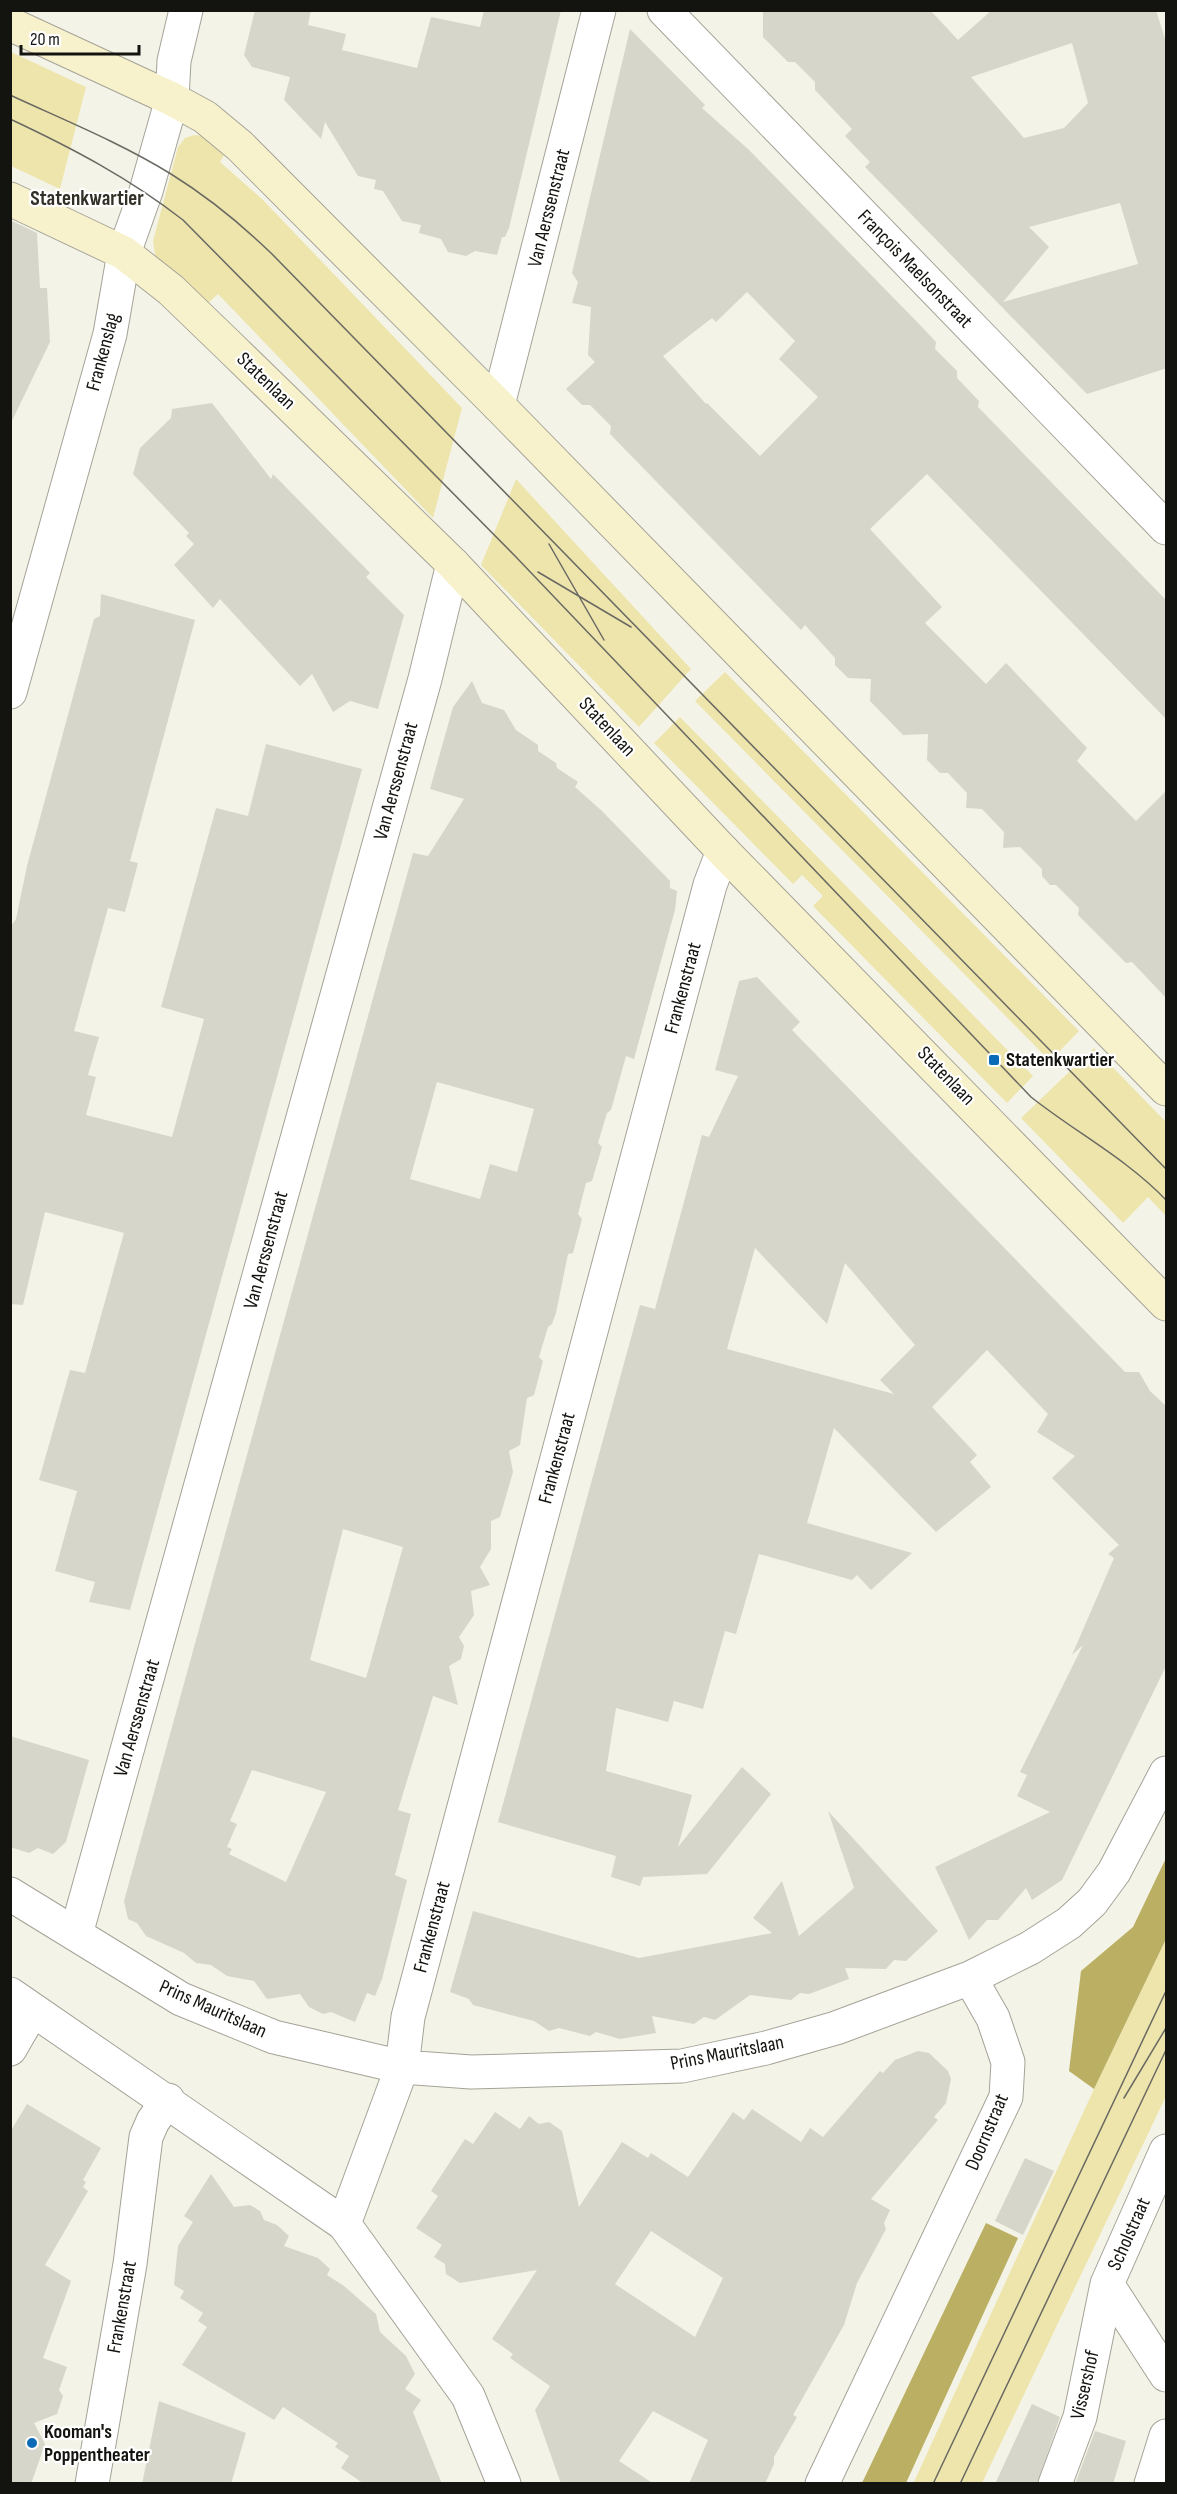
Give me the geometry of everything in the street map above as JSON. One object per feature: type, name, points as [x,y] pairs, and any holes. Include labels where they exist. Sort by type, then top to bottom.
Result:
[{"type":"street","name":"Frankenslag","points":[[10,692],[19,629],[110,334],[124,253],[146,191],[172,99],[174,61],[186,10]]},
{"type":"street","name":"Van Aerssenstraat","points":[[498,405],[599,10]]},
{"type":"street","name":"François Maelsonstraat","points":[[664,10],[1167,528]]},
{"type":"street","points":[[10,24],[172,99],[205,117],[240,146],[498,405],[1167,1089]]},
{"type":"street","name":"Statenlaan","points":[[10,199],[124,253],[187,305],[453,564],[723,851],[1167,1304]]},
{"type":"street","name":"Van Aerssenstraat","points":[[76,1934],[418,702],[453,564]]},
{"type":"street","name":"Frankenstraat","points":[[402,2067],[408,2017],[704,908],[723,851]]},
{"type":"street","points":[[970,1978],[1030,1948],[1069,1923],[1092,1902],[1114,1872],[1167,1773]]},
{"type":"street","name":"Prins Mauritslaan","points":[[10,1894],[146,1979],[216,2015],[274,2037],[402,2067],[504,2072],[681,2066],[766,2048],[836,2028],[970,1978]]},
{"type":"street","name":"Doornstraat","points":[[822,2484],[1006,2097],[1008,2062],[993,2018],[970,1978]]},
{"type":"street","points":[[10,2049],[21,2003],[168,2100],[344,2224],[468,2396],[504,2484]]},
{"type":"street","points":[[344,2224],[402,2067]]},
{"type":"street","name":"Frankenstraat","points":[[92,2484],[130,2264],[146,2137],[153,2121],[168,2100]]},
{"type":"street","name":"Scholstraat","points":[[1167,2151],[1107,2284],[1167,2375]]},
{"type":"street","name":"Vissershof","points":[[1054,2484],[1080,2416],[1107,2284]]},
{"type":"street","points":[[1151,2484],[1167,2436]]},
{"type":"shaded area","points":[[11,52],[86,87],[60,189],[11,166]]},
{"type":"shaded area","points":[[194,135],[206,136],[227,150],[220,162],[262,199],[462,408],[433,518],[218,294],[205,306],[156,261],[153,241],[178,147],[185,138]]},
{"type":"shaded area","points":[[516,479],[691,669],[639,727],[481,565]]},
{"type":"shaded area","points":[[725,672],[1079,1031],[1050,1061],[695,701]]},
{"type":"shaded area","points":[[680,717],[1033,1076],[1007,1103],[813,906],[823,896],[802,875],[793,884],[654,743]]},
{"type":"shaded area","points":[[1094,1048],[1166,1122],[1166,1216],[1148,1197],[1123,1223],[1021,1118]]},
{"type":"shaded area","points":[[1166,1858],[1166,1939],[1094,2089],[1069,2071],[1081,1971],[1133,1927]]},
{"type":"shaded area","points":[[1166,1939],[1166,2096],[982,2483],[913,2484],[1094,2089]]},
{"type":"shaded area","points":[[986,2223],[1018,2238],[906,2483],[862,2483]]},
{"type":"building","points":[[255,10],[311,10],[308,25],[346,34],[342,50],[417,68],[431,17],[480,27],[484,10],[561,10],[509,228],[505,237],[502,237],[497,255],[475,251],[466,256],[448,252],[441,239],[419,233],[421,225],[402,221],[383,191],[374,189],[376,180],[358,176],[325,122],[321,139],[284,100],[290,77],[252,67],[244,55]]},
{"type":"building","points":[[763,10],[930,10],[958,40],[992,10],[1156,10],[1167,45],[1167,368],[1087,394],[865,167],[870,162],[845,136],[852,129],[815,90],[815,82],[795,62],[788,62],[763,37]],"holes":[[[1072,43],[1088,103],[1064,128],[1024,138],[971,77]],[[1120,203],[1138,264],[1003,302],[1049,247],[1029,227]]]},
{"type":"building","points":[[630,29],[705,105],[702,108],[749,150],[921,326],[936,342],[935,349],[957,371],[957,378],[979,401],[978,407],[1167,601],[1167,720],[927,474],[870,529],[942,607],[925,623],[986,684],[1006,663],[1087,748],[1077,761],[1136,821],[1167,790],[1167,999],[1132,962],[1126,963],[1078,915],[1079,908],[1056,885],[1050,885],[1042,876],[1042,869],[1020,847],[1003,848],[1004,832],[982,809],[966,808],[967,793],[948,773],[940,773],[927,760],[928,734],[903,735],[870,701],[871,679],[848,678],[835,665],[835,658],[805,625],[801,630],[610,434],[611,426],[590,405],[582,405],[566,389],[595,362],[588,355],[591,307],[572,303],[578,282],[572,273]],"holes":[[[747,292],[795,341],[779,359],[818,397],[760,456],[706,404],[663,356],[712,318],[716,322]]]},
{"type":"building","points":[[10,220],[37,233],[40,288],[47,288],[50,342],[10,425]]},
{"type":"building","points":[[212,403],[271,479],[273,474],[370,573],[366,577],[404,615],[378,709],[350,701],[333,712],[312,674],[300,686],[220,599],[213,608],[174,565],[194,544],[186,536],[189,533],[133,474],[140,448],[171,418],[172,409]]},
{"type":"building","points":[[101,594],[195,620],[130,861],[138,863],[125,912],[108,908],[74,1031],[99,1037],[88,1075],[96,1077],[86,1115],[172,1137],[204,1019],[161,1007],[216,808],[248,816],[266,744],[362,769],[130,1610],[89,1602],[95,1582],[55,1571],[77,1491],[39,1480],[70,1370],[85,1373],[124,1233],[45,1212],[23,1305],[10,1304],[10,927],[16,919],[27,866],[94,619],[100,616]]},
{"type":"building","points":[[472,681],[482,703],[504,710],[516,730],[538,745],[538,751],[556,763],[557,768],[578,782],[575,787],[602,811],[670,881],[670,888],[677,891],[675,910],[634,1059],[626,1056],[611,1110],[607,1113],[598,1143],[602,1147],[592,1181],[586,1183],[578,1214],[582,1219],[573,1253],[568,1254],[556,1313],[552,1324],[548,1327],[539,1357],[543,1361],[534,1395],[527,1398],[520,1445],[509,1451],[513,1472],[500,1517],[491,1521],[491,1549],[480,1567],[490,1585],[471,1591],[474,1615],[459,1637],[464,1646],[461,1659],[449,1666],[458,1705],[433,1696],[398,1810],[411,1814],[395,1875],[407,1880],[382,1979],[375,1996],[367,1993],[355,2022],[331,2012],[323,2014],[309,2007],[300,1994],[267,1999],[254,1981],[227,1976],[211,1965],[196,1963],[184,1953],[146,1936],[137,1923],[128,1919],[124,1901],[413,853],[428,856],[464,799],[430,789],[453,707]],"holes":[[[437,1082],[534,1109],[517,1172],[490,1164],[480,1199],[410,1179]],[[343,1529],[403,1547],[366,1678],[310,1660]],[[252,1770],[326,1792],[286,1882],[229,1854],[232,1849],[227,1847],[237,1824],[230,1821]]]},
{"type":"building","points":[[757,977],[800,1022],[792,1030],[1125,1372],[1139,1372],[1150,1391],[1167,1407],[1167,1664],[1062,1880],[1032,1900],[1026,1888],[998,1920],[987,1920],[969,1940],[935,1867],[1050,1812],[1017,1796],[1027,1775],[1020,1772],[1083,1645],[1072,1655],[1114,1558],[1108,1554],[1119,1545],[1052,1478],[1075,1456],[1037,1432],[1048,1414],[987,1350],[932,1407],[977,1455],[970,1462],[991,1487],[936,1532],[834,1428],[807,1523],[912,1553],[871,1590],[857,1575],[852,1580],[759,1554],[736,1634],[725,1631],[703,1709],[674,1701],[668,1722],[616,1708],[606,1771],[692,1795],[678,1847],[742,1767],[771,1794],[707,1874],[643,1877],[640,1886],[611,1877],[616,1856],[498,1822],[640,1305],[655,1309],[702,1135],[709,1137],[738,1076],[715,1070],[739,981]],"holes":[[[755,1248],[827,1324],[845,1263],[915,1345],[880,1380],[894,1394],[727,1349]]]},
{"type":"building","points":[[10,1736],[89,1760],[66,1842],[53,1854],[38,1848],[29,1853],[10,1847]]},
{"type":"building","points":[[828,1811],[938,1931],[906,1961],[894,1960],[886,1969],[845,1968],[849,1979],[809,1994],[800,1993],[791,2000],[750,1995],[715,2020],[704,2017],[694,2024],[652,2016],[656,2033],[620,2039],[596,2032],[590,2036],[559,2028],[549,2031],[534,2021],[473,2005],[469,1999],[450,1992],[473,1911],[639,1958],[772,1933],[753,1918],[782,1881],[799,1936],[854,1888]]},
{"type":"building","points":[[918,2051],[929,2053],[948,2071],[951,2079],[946,2103],[934,2117],[938,2120],[871,2199],[890,2210],[884,2223],[886,2229],[857,2283],[844,2325],[793,2415],[797,2417],[774,2457],[774,2464],[765,2484],[689,2484],[708,2440],[653,2411],[619,2461],[654,2484],[561,2484],[535,2410],[550,2386],[510,2358],[513,2354],[492,2339],[537,2270],[460,2283],[446,2274],[445,2264],[434,2257],[442,2245],[416,2228],[438,2196],[431,2191],[465,2139],[473,2144],[495,2112],[520,2129],[529,2116],[539,2124],[549,2122],[562,2131],[579,2207],[622,2142],[648,2158],[651,2153],[688,2177],[733,2112],[744,2120],[752,2109],[801,2142],[810,2128],[823,2137],[880,2071],[883,2073],[895,2060]],"holes":[[[651,2231],[723,2278],[695,2337],[615,2284]]]},
{"type":"building","points":[[27,2104],[101,2148],[83,2180],[86,2182],[83,2187],[88,2191],[45,2265],[71,2281],[43,2358],[67,2367],[59,2390],[63,2396],[57,2414],[34,2423],[45,2444],[31,2484],[10,2484],[10,2132]]},
{"type":"building","points":[[1025,2158],[1054,2171],[1023,2235],[995,2221]]},
{"type":"building","points":[[211,2174],[234,2207],[250,2205],[260,2211],[264,2220],[277,2225],[289,2236],[284,2246],[318,2258],[330,2269],[327,2275],[344,2286],[376,2314],[380,2332],[406,2356],[415,2374],[405,2389],[421,2400],[413,2412],[442,2484],[364,2484],[341,2468],[349,2456],[335,2447],[338,2443],[283,2407],[274,2420],[182,2365],[207,2327],[198,2321],[203,2313],[180,2298],[184,2291],[174,2285],[178,2246],[193,2222],[184,2216]]},
{"type":"building","points":[[159,2401],[246,2433],[231,2484],[142,2484]]},
{"type":"building","points":[[1032,2404],[1060,2417],[1037,2484],[995,2484]]},
{"type":"building","points":[[1095,2431],[1126,2441],[1113,2484],[1075,2484]]},
{"type":"tram line","points":[[10,95],[132,152],[185,183],[236,222],[272,254],[1166,1169]]},
{"type":"tram line","points":[[10,119],[100,165],[183,220],[516,557],[1031,1097],[1118,1159],[1166,1200]]},
{"type":"tram line","points":[[549,544],[604,640]]},
{"type":"tram line","points":[[538,572],[631,627]]},
{"type":"tram line","points":[[933,2484],[1166,1991]]},
{"type":"tram line","points":[[1124,2098],[1166,2028]]},
{"type":"tram line","points":[[960,2484],[1166,2050]]},
{"type":"place","name":"Statenkwartier","points":[[994,1060]]},
{"type":"place","name":"Kooman's Poppentheater","points":[[32,2443]]},
{"type":"district","name":"Statenkwartier","points":[[87,198]]}]
